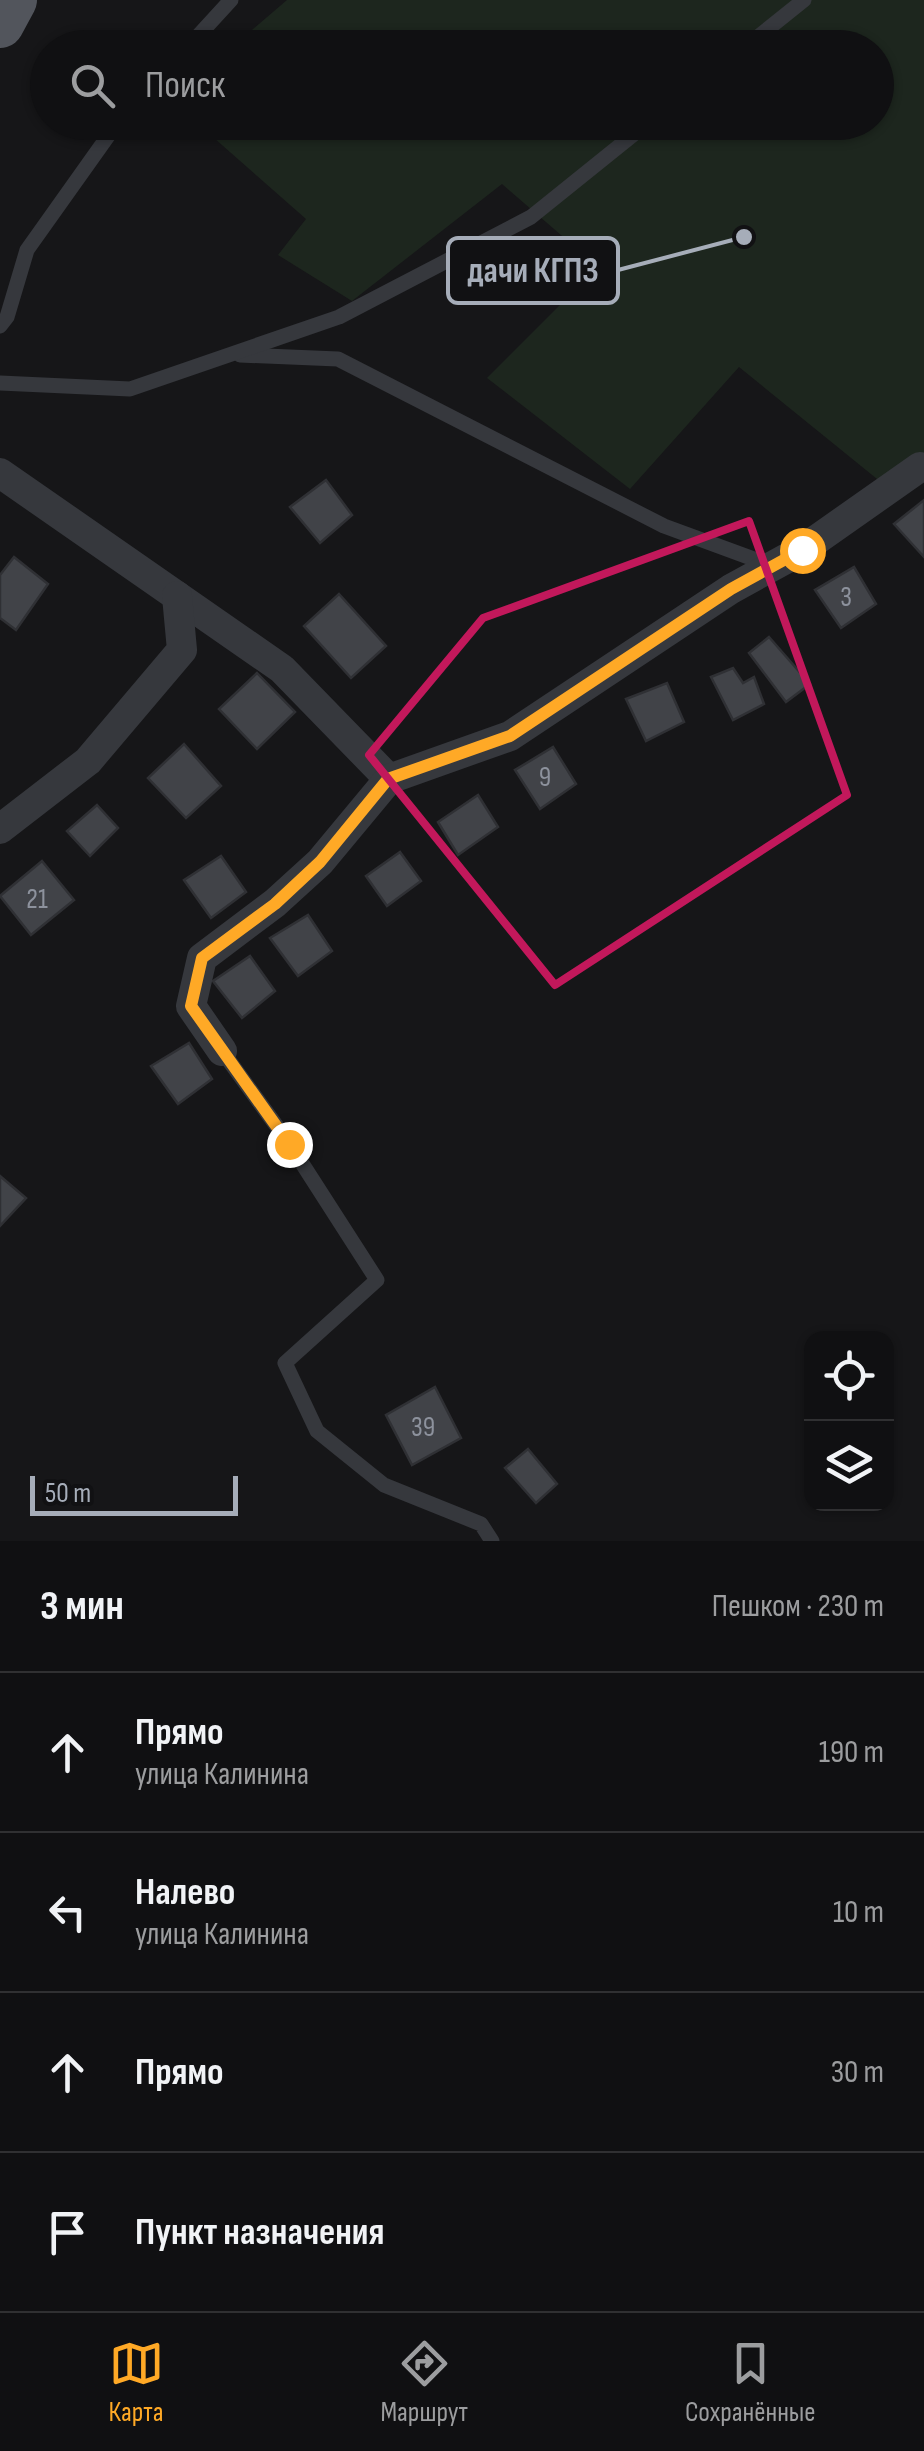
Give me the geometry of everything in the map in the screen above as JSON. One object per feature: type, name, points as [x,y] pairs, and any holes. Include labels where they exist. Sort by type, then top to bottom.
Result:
[{"type":"main road","points":[[0,24],[13,0]]},
{"type":"street","points":[[222,1051],[191,1006],[202,958],[275,904],[320,862],[388,779],[510,736],[922,468]]},
{"type":"street","points":[[0,473],[282,669],[388,779]]},
{"type":"street","points":[[0,828],[88,761],[182,650],[177,596]]},
{"type":"lane","points":[[203,30],[232,0]]},
{"type":"lane","points":[[766,30],[804,0]]},
{"type":"lane","points":[[0,326],[7,317],[27,250],[105,140]]},
{"type":"lane","points":[[0,383],[130,389],[339,317],[531,217],[627,140]]},
{"type":"lane","points":[[229,355],[338,359],[664,526],[773,566]]},
{"type":"lane","points":[[222,1051],[289,1144],[377,1280],[285,1363],[317,1431],[384,1485],[481,1524],[492,1541]]},
{"type":"highlighted area","points":[[749,521],[847,795],[555,985],[369,755],[483,618]]},
{"type":"shaded area","points":[[287,0],[924,0],[924,476],[898,496],[739,367],[630,489],[487,378],[598,267],[502,184],[352,301],[278,255],[306,219],[216,140],[894,140],[894,30],[252,30]]},
{"type":"building","points":[[326,480],[352,515],[320,543],[290,507]]},
{"type":"building","points":[[924,500],[924,557],[894,524]]},
{"type":"building","points":[[14,557],[48,584],[16,630],[0,618],[0,575]]},
{"type":"building","points":[[854,567],[876,604],[841,628],[815,590]]},
{"type":"building","points":[[339,594],[386,646],[351,678],[304,626]]},
{"type":"building","points":[[769,637],[810,684],[786,702],[749,653]]},
{"type":"building","points":[[733,668],[743,683],[754,677],[764,704],[733,720],[711,677]]},
{"type":"building","points":[[257,673],[295,712],[257,749],[219,709]]},
{"type":"building","points":[[667,683],[684,722],[646,741],[626,699]]},
{"type":"building","points":[[184,744],[221,786],[186,818],[148,778]]},
{"type":"building","points":[[553,747],[576,784],[540,809],[515,770]]},
{"type":"building","points":[[478,795],[498,827],[458,855],[438,822]]},
{"type":"building","points":[[97,805],[118,828],[90,856],[67,831]]},
{"type":"building","points":[[400,852],[421,881],[387,906],[366,876]]},
{"type":"building","points":[[221,856],[246,892],[211,918],[184,880]]},
{"type":"building","points":[[42,861],[74,900],[31,935],[0,896]]},
{"type":"building","points":[[308,915],[332,951],[298,976],[270,938]]},
{"type":"building","points":[[250,956],[275,991],[242,1018],[213,981]]},
{"type":"building","points":[[189,1043],[212,1079],[178,1104],[151,1066]]},
{"type":"building","points":[[0,1176],[26,1198],[0,1226]]},
{"type":"building","points":[[435,1387],[461,1438],[412,1465],[386,1415]]},
{"type":"building","points":[[528,1449],[557,1484],[536,1503],[505,1468]]},
{"type":"place","name":"дачи КГПЗ","points":[[744,237]]},
{"type":"route","points":[[289,1144],[191,1006],[202,958],[275,904],[320,862],[388,779],[510,736],[731,589],[802,550]]}]
